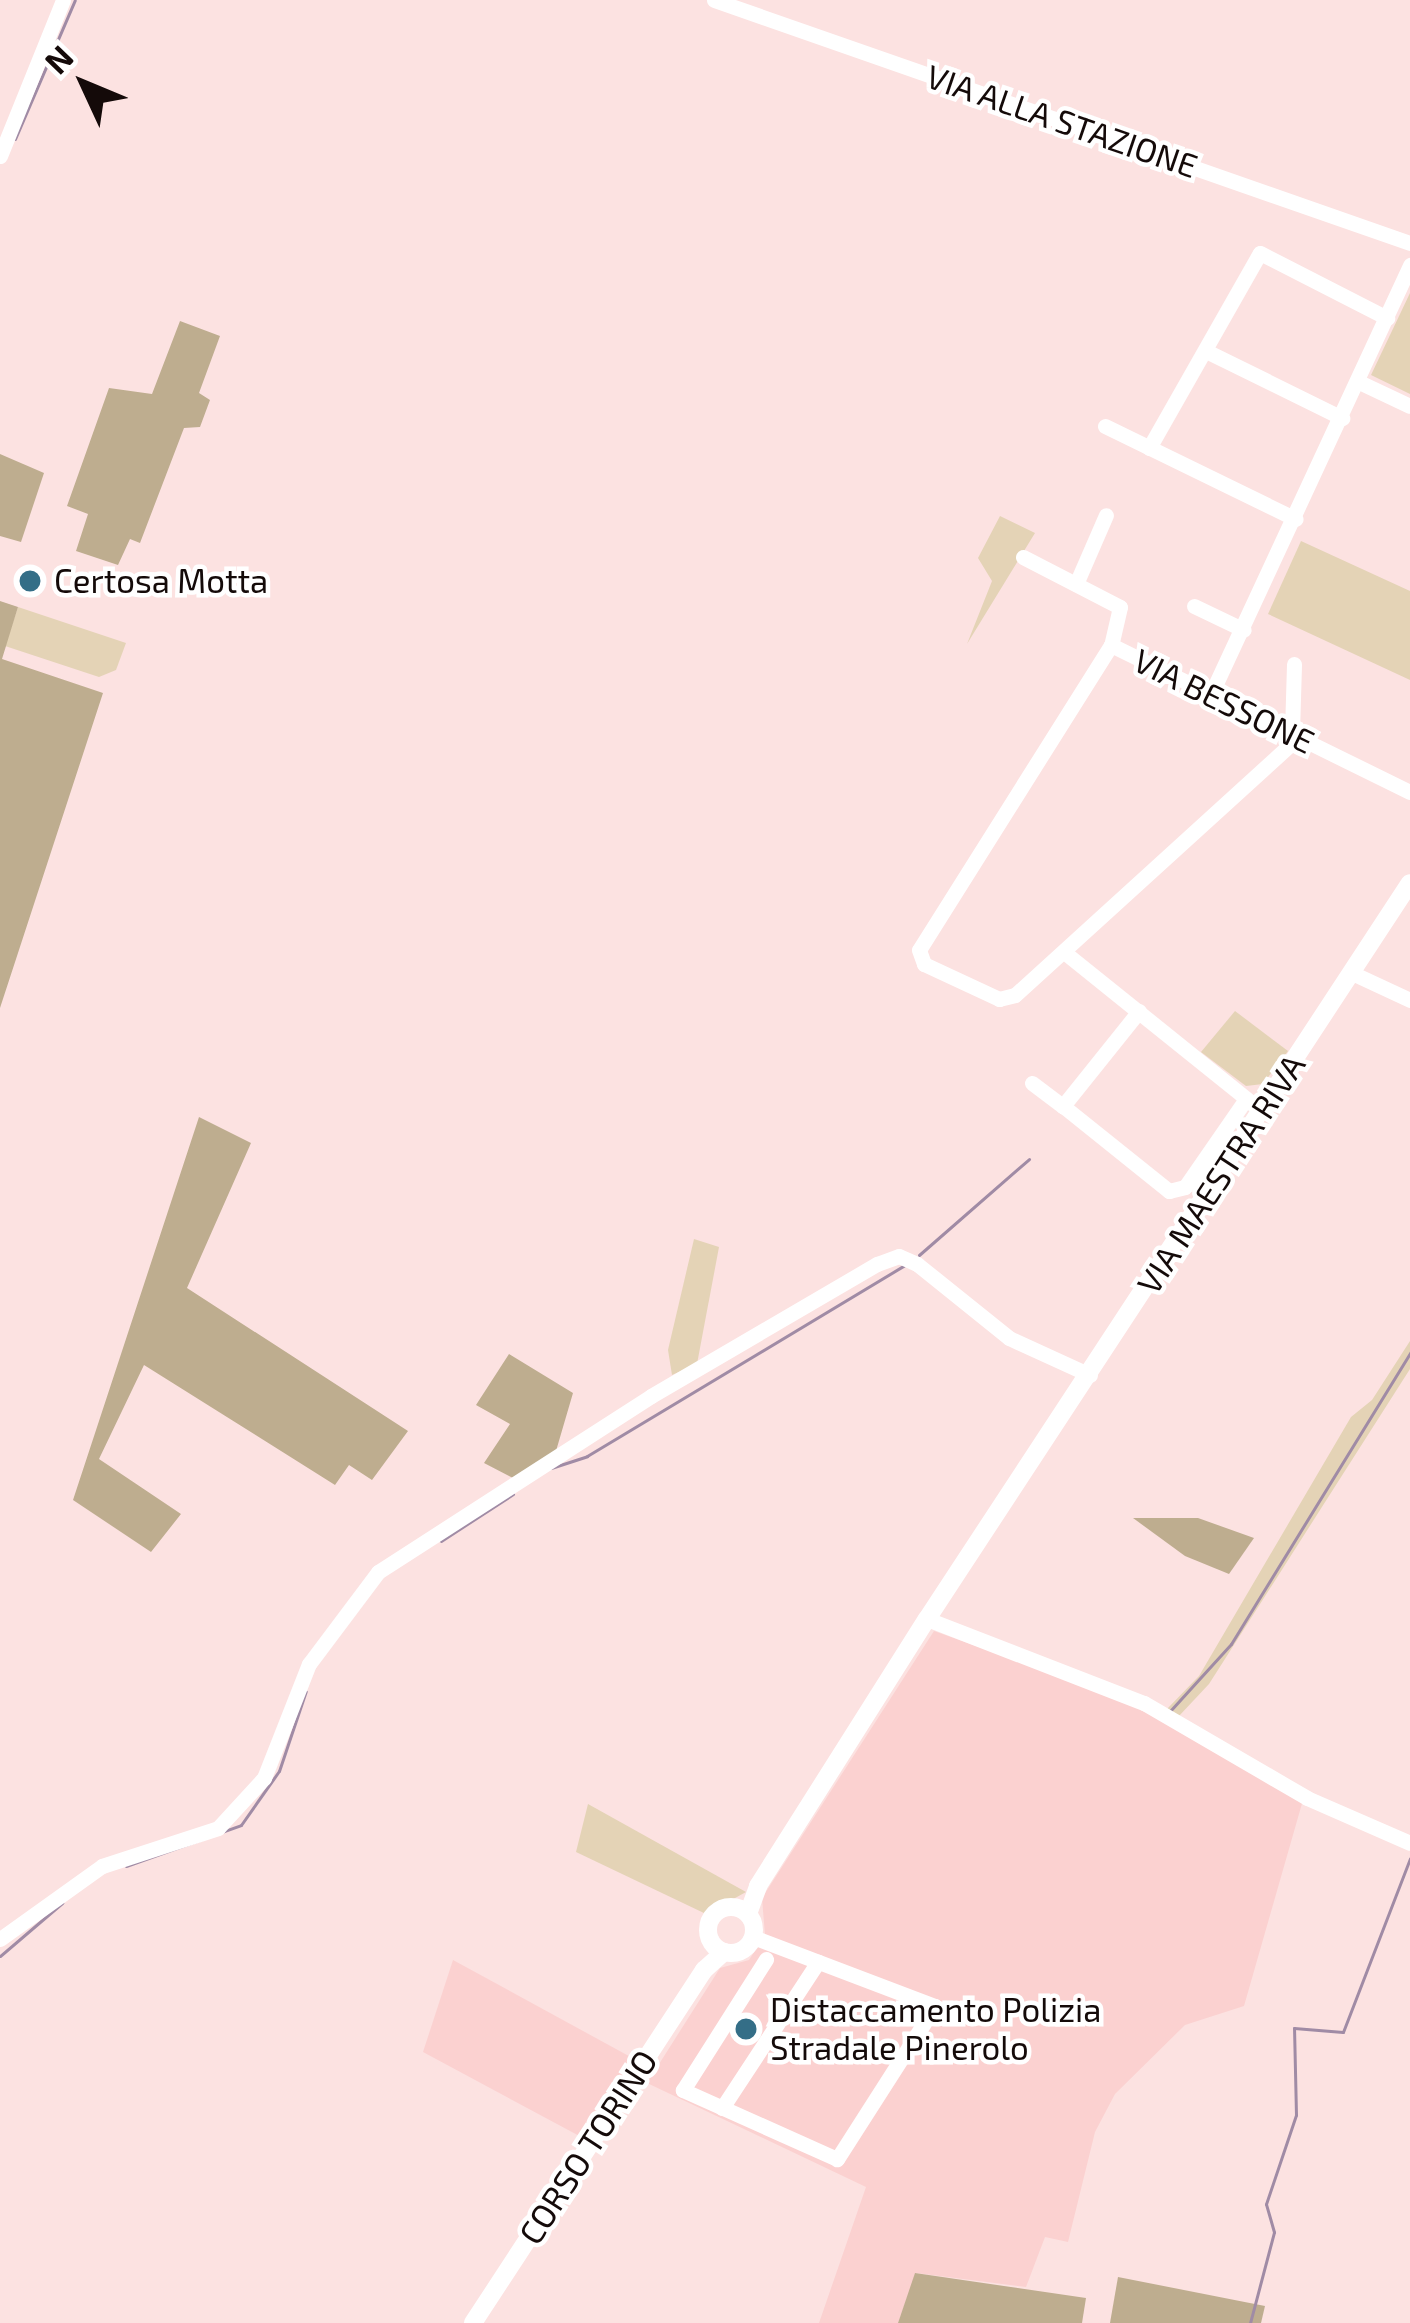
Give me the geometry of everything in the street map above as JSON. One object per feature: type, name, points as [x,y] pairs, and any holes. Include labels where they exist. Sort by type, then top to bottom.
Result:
[{"type":"main road","name":"VIA MAESTRA RIVA","points":[[717,1947],[710,1918],[742,1911],[927,1619],[1090,1376],[1254,1105],[1408,890]]},
{"type":"main road","points":[[717,1947],[740,1952],[753,1936],[742,1911]]},
{"type":"main road","name":"CORSO TORINO","points":[[472,2323],[717,1947]]},
{"type":"street","points":[[0,156],[63,0]]},
{"type":"street","name":"VIA ALLA STAZIONE","points":[[714,0],[1410,243]]},
{"type":"street","points":[[1149,448],[1260,253],[1387,318]]},
{"type":"street","points":[[1212,692],[1296,520],[1410,265]]},
{"type":"street","points":[[1205,351],[1342,418]]},
{"type":"street","points":[[1359,382],[1410,406]]},
{"type":"street","points":[[1105,426],[1296,520]]},
{"type":"street","points":[[1076,584],[1106,515]]},
{"type":"street","name":"VIA BESSONE","points":[[1023,557],[1124,611],[1111,645],[1410,792]]},
{"type":"street","points":[[1194,606],[1244,630]]},
{"type":"street","points":[[1111,645],[920,950],[924,964],[999,999],[1064,952],[1296,734],[1294,664]]},
{"type":"street","points":[[1032,1083],[1169,1191],[1185,1187],[1254,1105],[1064,952]]},
{"type":"street","points":[[1352,973],[1410,1000]]},
{"type":"street","points":[[1063,1106],[1138,1012]]},
{"type":"street","points":[[0,1939],[102,1867],[218,1828],[264,1778],[309,1664],[378,1572],[651,1396],[899,1256],[917,1264],[1009,1338],[1090,1376]]},
{"type":"street","points":[[927,1619],[1144,1703],[1307,1798],[1410,1843]]},
{"type":"street","points":[[753,1936],[935,2006],[837,2159],[682,2087],[766,1959]]},
{"type":"street","points":[[722,2108],[818,1962]]},
{"type":"shaded area","points":[[1410,293],[1410,394],[1371,375]]},
{"type":"shaded area","points":[[180,321],[220,336],[199,393],[210,400],[200,427],[184,428],[140,543],[130,539],[118,565],[76,551],[88,514],[67,506],[109,388],[152,394]]},
{"type":"shaded area","points":[[0,454],[44,473],[21,542],[0,536]]},
{"type":"shaded area","points":[[1000,516],[1035,533],[967,644],[992,581],[978,558]]},
{"type":"shaded area","points":[[1301,541],[1410,591],[1410,680],[1268,614]]},
{"type":"shaded area","points":[[0,601],[18,607],[2,659],[103,693],[0,1008]]},
{"type":"shaded area","points":[[18,607],[126,643],[116,670],[99,677],[5,646]]},
{"type":"shaded area","points":[[1235,1011],[1288,1051],[1263,1084],[1246,1086],[1201,1052]]},
{"type":"shaded area","points":[[199,1117],[251,1143],[187,1288],[408,1431],[372,1480],[349,1465],[335,1485],[144,1365],[99,1459],[181,1514],[151,1552],[73,1500]]},
{"type":"shaded area","points":[[694,1239],[719,1247],[697,1364],[672,1375],[668,1350]]},
{"type":"shaded area","points":[[1410,1341],[1410,1369],[1209,1684],[1179,1716],[1167,1709],[1199,1676],[1351,1417],[1372,1400]]},
{"type":"shaded area","points":[[509,1354],[573,1393],[556,1451],[513,1478],[484,1463],[510,1424],[476,1405]]},
{"type":"shaded area","points":[[1133,1518],[1198,1518],[1254,1538],[1229,1574],[1185,1556]]},
{"type":"shaded area","points":[[934,1631],[1139,1704],[1303,1800],[1244,2006],[1185,2025],[1115,2094],[1095,2132],[1068,2242],[1045,2237],[1026,2287],[916,2273],[898,2323],[819,2323],[866,2187],[647,2083],[720,1968],[749,1960],[765,1935],[762,1898]]},
{"type":"shaded area","points":[[588,1804],[746,1892],[706,1914],[576,1852]]},
{"type":"shaded area","points":[[453,1960],[638,2061],[585,2139],[423,2052]]},
{"type":"shaded area","points":[[915,2273],[1086,2298],[1082,2323],[898,2323]]},
{"type":"shaded area","points":[[1118,2277],[1265,2306],[1261,2323],[1110,2323]]},
{"type":"waterway","points":[[15,139],[75,0]]},
{"type":"waterway","points":[[919,1255],[1029,1159]]},
{"type":"waterway","points":[[551,1468],[587,1456],[906,1264]]},
{"type":"waterway","points":[[1170,1711],[1231,1644],[1410,1353]]},
{"type":"waterway","points":[[441,1541],[513,1494]]},
{"type":"waterway","points":[[126,1866],[241,1825],[279,1771],[306,1691]]},
{"type":"waterway","points":[[1250,2323],[1274,2232],[1266,2204],[1296,2115],[1294,2028],[1343,2032],[1410,1858]]},
{"type":"waterway","points":[[0,1956],[62,1903]]},
{"type":"place","name":"Certosa Motta","points":[[30,581]]},
{"type":"place","name":"Distaccamento Polizia Stradale Pinerolo","points":[[746,2029]]}]
